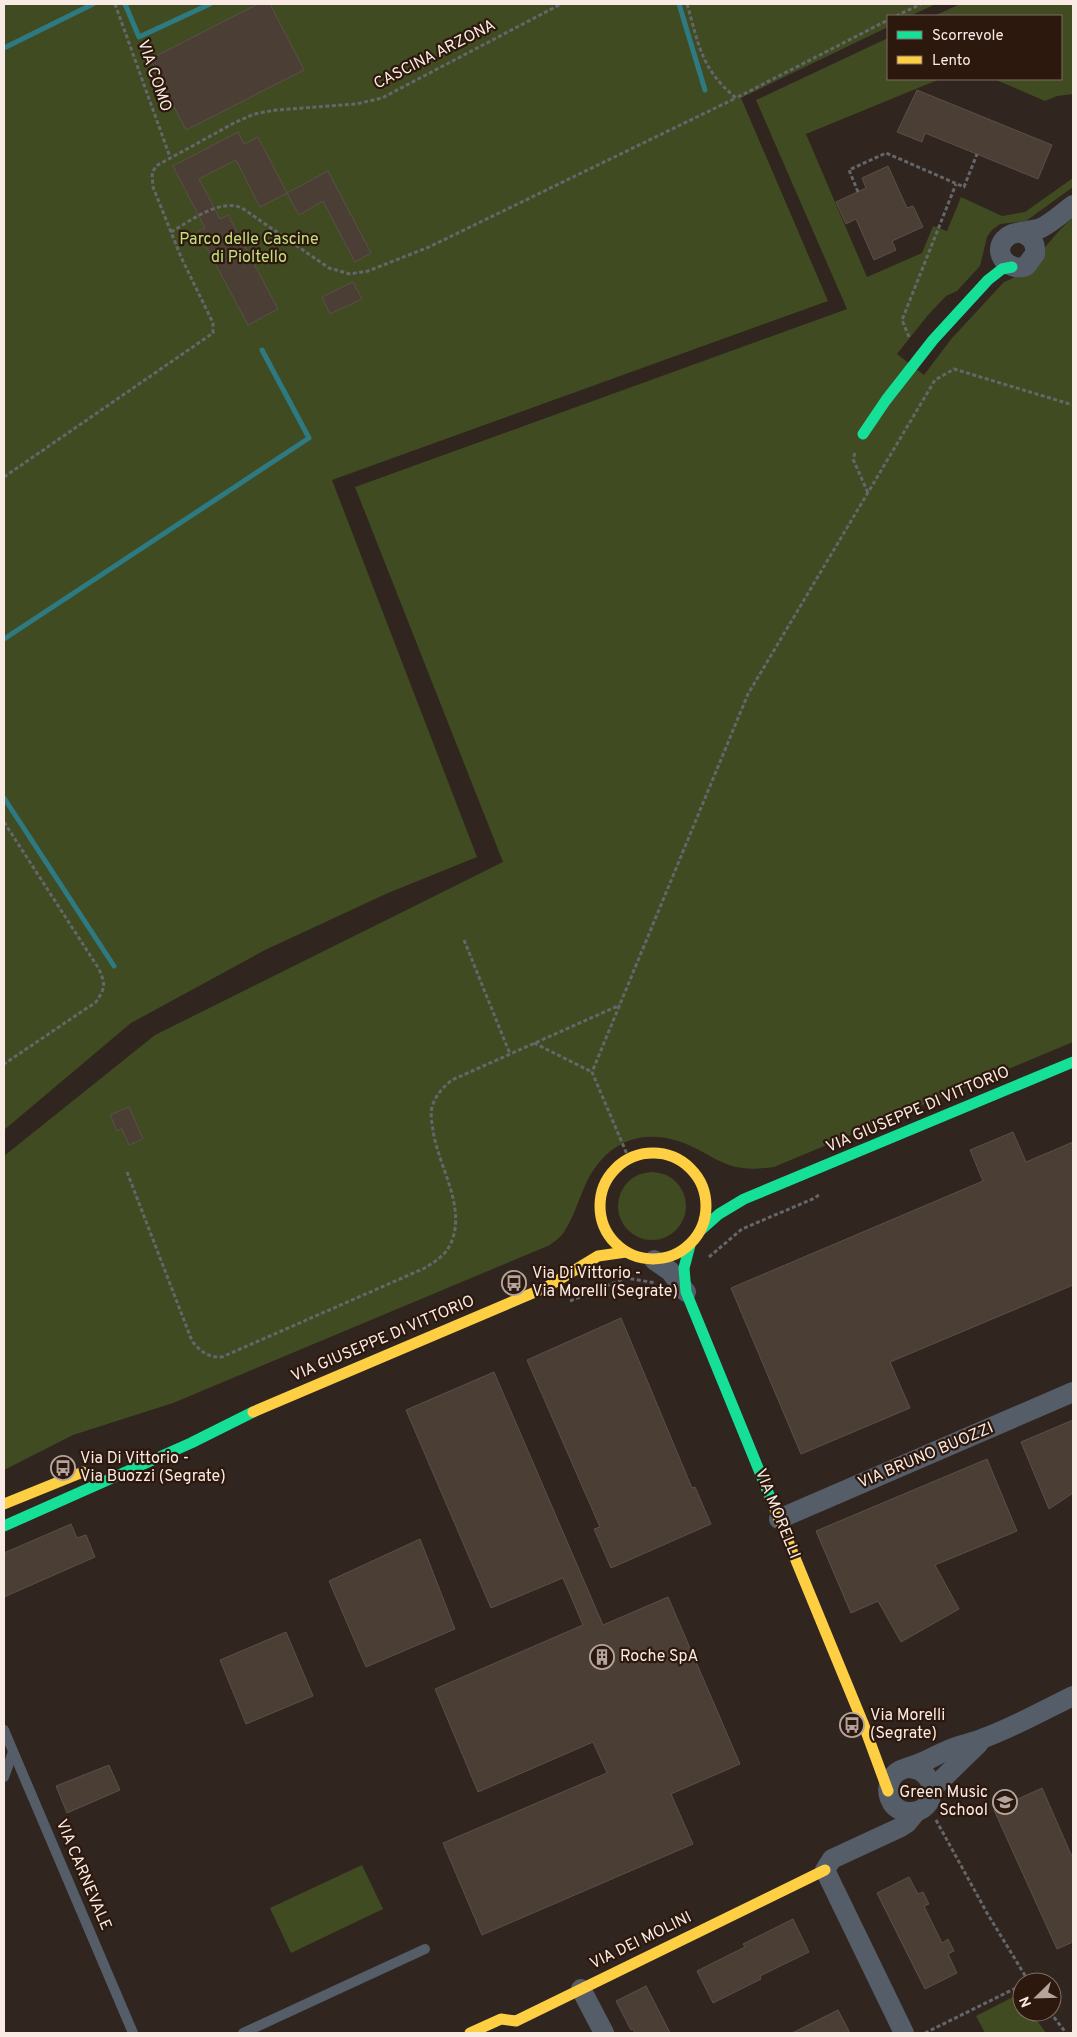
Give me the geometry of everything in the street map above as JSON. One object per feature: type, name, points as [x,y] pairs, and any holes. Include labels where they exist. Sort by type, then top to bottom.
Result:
[{"type":"main road","points":[[863,434],[918,358],[988,280]]},
{"type":"main road","name":"VIA GIUSEPPE DI VITTORIO","points":[[701,1230],[727,1206],[1073,1062]]},
{"type":"main road","points":[[692,1170],[703,1188],[706,1202],[701,1230],[690,1245],[676,1255],[654,1260],[640,1258],[626,1252],[610,1238],[603,1226],[600,1197],[605,1183],[613,1171],[629,1159],[645,1154],[673,1157],[715,1183]]},
{"type":"main road","name":"VIA GIUSEPPE DI VITTORIO","points":[[742,1189],[776,1187]]},
{"type":"main road","points":[[593,1226],[600,1211]]},
{"type":"main road","name":"VIA MORELLI","points":[[690,1245],[683,1265],[686,1292],[869,1737],[889,1796]]},
{"type":"main road","name":"VIA GIUSEPPE DI VITTORIO","points":[[4,1526],[175,1450],[231,1422],[547,1287],[598,1256],[626,1252]]},
{"type":"main road","name":"VIA GIUSEPPE DI VITTORIO","points":[[547,1287],[579,1253]]},
{"type":"main road","name":"VIA GIUSEPPE DI VITTORIO","points":[[162,1443],[231,1422]]},
{"type":"main road","points":[[4,1504],[91,1468]]},
{"type":"main road","name":"VIA DEI MOLINI","points":[[470,2033],[501,2019],[516,2021],[825,1870]]},
{"type":"street","points":[[1006,260],[1001,245],[1007,236],[1017,232],[1022,233],[1035,230],[1073,206]]},
{"type":"street","points":[[1006,260],[1026,266],[1034,259],[1039,237],[1047,224]]},
{"type":"street","points":[[1022,233],[1032,239],[1036,250]]},
{"type":"street","points":[[988,280],[1006,260]]},
{"type":"street","name":"VIA MORELLI","points":[[654,1260],[670,1271],[686,1292]]},
{"type":"street","name":"VIA BRUNO BUOZZI","points":[[779,1519],[1073,1392]]},
{"type":"street","points":[[869,1841],[886,1822],[891,1779],[905,1769],[948,1750],[986,1738],[1073,1696]]},
{"type":"street","name":"VIA MORELLI","points":[[869,1737],[882,1757],[905,1769]]},
{"type":"street","points":[[904,2033],[825,1870],[832,1859],[907,1823],[986,1738]]},
{"type":"street","points":[[889,1796],[899,1809],[905,1812],[925,1802],[931,1782],[923,1772],[905,1769]]},
{"type":"street","points":[[581,1989],[604,2033]]},
{"type":"lane","name":"VIA CARNEVALE","points":[[4,1730],[133,2033]]},
{"type":"lane","points":[[4,1777],[14,1752]]},
{"type":"lane","points":[[243,2033],[425,1949]]},
{"type":"path","name":"VIA COMO","points":[[115,4],[170,158]]},
{"type":"path","name":"CASCINA ARZONA","points":[[4,478],[208,338],[214,331],[213,323],[170,232],[153,187],[152,178],[156,166],[254,114],[276,110],[356,104],[382,98],[561,4]]},
{"type":"path","points":[[687,4],[706,64],[716,79],[736,98]]},
{"type":"path","points":[[898,15],[921,4]]},
{"type":"path","points":[[170,232],[214,208],[234,205],[242,208],[329,268],[344,273],[357,274],[368,272],[429,247],[736,98],[887,21]]},
{"type":"path","points":[[858,192],[849,170],[886,153],[964,187],[977,154]]},
{"type":"path","points":[[918,358],[902,320],[956,184]]},
{"type":"path","points":[[592,1072],[748,694],[935,380],[954,369],[1073,405]]},
{"type":"path","points":[[863,434],[852,459],[868,493]]},
{"type":"path","points":[[4,822],[99,969],[103,979],[104,990],[96,1002],[4,1064]]},
{"type":"path","points":[[464,940],[510,1054]]},
{"type":"path","points":[[127,1172],[192,1341],[210,1356],[222,1357],[425,1268],[441,1257],[451,1244],[456,1211],[434,1139],[431,1108],[435,1098],[452,1080],[620,1005]]},
{"type":"path","points":[[534,1043],[592,1072],[629,1159]]},
{"type":"path","points":[[925,1802],[1022,1972]]},
{"type":"path","points":[[925,2033],[1012,1990]]},
{"type":"path","points":[[1058,2022],[1066,2033]]},
{"type":"green space","name":"Parco delle Cascine di Pioltello","points":[[4,4],[936,4],[912,15],[887,15],[887,27],[741,98],[828,301],[332,480],[477,857],[388,893],[265,950],[131,1023],[4,1130]]},
{"type":"green space","points":[[960,4],[1073,4],[1073,94],[1057,96],[1045,101],[996,80],[1062,80],[1062,15],[936,15]]},
{"type":"green space","points":[[887,38],[887,80],[938,80],[806,134],[867,277],[922,253],[933,226],[947,231],[961,197],[1002,216],[1025,212],[1073,178],[1073,187],[1026,221],[1000,224],[992,230],[987,237],[980,266],[957,291],[946,296],[928,315],[897,354],[924,375],[952,338],[1004,282],[1023,271],[1032,263],[1056,234],[1073,218],[1073,1042],[774,1167],[751,1169],[735,1167],[684,1143],[661,1137],[638,1138],[627,1142],[616,1147],[598,1164],[586,1183],[570,1222],[560,1237],[550,1245],[173,1403],[73,1435],[4,1470],[4,1156],[155,1035],[503,862],[355,487],[847,309],[756,100]]},
{"type":"green space","points":[[645,1172],[659,1172],[671,1177],[681,1187],[686,1199],[686,1213],[681,1225],[671,1235],[659,1240],[645,1240],[633,1235],[623,1225],[618,1213],[618,1199],[623,1187],[633,1177]]},
{"type":"green space","points":[[362,1865],[383,1909],[291,1953],[270,1908]]},
{"type":"green space","points":[[1012,1998],[1012,2022],[1038,2022],[1046,2033],[985,2033],[976,2016]]},
{"type":"building","points":[[258,4],[270,4],[304,70],[186,130],[150,59]]},
{"type":"building","points":[[917,90],[1052,145],[1038,179],[925,133],[922,142],[897,132]]},
{"type":"building","points":[[238,132],[244,144],[258,137],[287,193],[260,207],[236,160],[199,179],[220,219],[228,215],[278,309],[248,325],[198,231],[205,228],[173,166]]},
{"type":"building","points":[[888,166],[907,208],[913,206],[923,227],[892,241],[896,250],[874,260],[856,219],[846,224],[836,202],[866,188],[862,178]]},
{"type":"building","points":[[328,171],[371,253],[355,262],[323,201],[299,215],[287,193]]},
{"type":"building","points":[[353,282],[362,299],[330,314],[322,297]]},
{"type":"building","points":[[129,1107],[143,1139],[129,1145],[122,1129],[117,1131],[110,1115]]},
{"type":"building","points":[[1013,1132],[1026,1162],[1073,1142],[1073,1285],[890,1362],[910,1408],[801,1454],[731,1288],[983,1181],[970,1150]]},
{"type":"building","points":[[621,1318],[692,1488],[695,1487],[711,1524],[611,1568],[594,1529],[600,1527],[527,1360]]},
{"type":"building","name":"Roche SpA","points":[[494,1372],[603,1625],[668,1597],[740,1764],[671,1794],[693,1844],[482,1935],[443,1843],[607,1773],[593,1742],[478,1792],[435,1689],[583,1625],[563,1578],[491,1608],[406,1410]]},
{"type":"building","points":[[1073,1420],[1073,1493],[1049,1509],[1021,1442]]},
{"type":"building","points":[[987,1459],[1017,1531],[935,1565],[959,1609],[901,1642],[878,1601],[851,1613],[816,1531]]},
{"type":"building","points":[[71,1524],[77,1538],[86,1535],[95,1557],[4,1597],[4,1553]]},
{"type":"building","points":[[420,1539],[455,1629],[366,1667],[329,1581]]},
{"type":"building","points":[[286,1632],[313,1696],[246,1724],[220,1660]]},
{"type":"building","points":[[109,1765],[120,1790],[67,1813],[56,1786]]},
{"type":"building","points":[[1042,1788],[1073,1859],[1073,1942],[1057,1949],[994,1810]]},
{"type":"building","points":[[909,1877],[918,1894],[923,1892],[929,1904],[924,1906],[942,1943],[948,1939],[954,1951],[948,1954],[957,1973],[925,1989],[877,1893]]},
{"type":"building","points":[[793,1919],[809,1952],[760,1976],[761,1979],[713,2003],[697,1971],[745,1947],[743,1944]]},
{"type":"building","points":[[646,1986],[670,2033],[635,2033],[633,2029],[631,2030],[616,2001]]},
{"type":"building","points":[[838,2010],[850,2033],[792,2033]]},
{"type":"waterway","points":[[4,48],[93,4]]},
{"type":"waterway","points":[[125,4],[139,37],[210,4]]},
{"type":"waterway","points":[[679,4],[705,90]]},
{"type":"waterway","points":[[4,639],[309,438],[262,350]]},
{"type":"waterway","points":[[4,798],[114,966]]},
{"type":"traffic: fast","points":[[863,434],[886,400],[933,340],[988,280],[1002,269],[1012,267]]},
{"type":"traffic: fast","points":[[701,1230],[719,1214],[744,1199],[1073,1062]]},
{"type":"traffic: fast","points":[[690,1245],[684,1268],[686,1292],[774,1507]]},
{"type":"traffic: fast","points":[[4,1526],[191,1443],[253,1412]]},
{"type":"traffic: slow","points":[[653,1153],[673,1157],[691,1168],[702,1186],[706,1206],[702,1226],[691,1244],[673,1255],[653,1259],[633,1255],[615,1244],[604,1226],[600,1206],[604,1186],[615,1168],[633,1157],[653,1153]]},
{"type":"traffic: slow","points":[[253,1412],[547,1287],[598,1256],[626,1252]]},
{"type":"traffic: slow","points":[[4,1504],[83,1472]]},
{"type":"traffic: slow","points":[[774,1507],[863,1723],[888,1791]]},
{"type":"traffic: slow","points":[[470,2033],[501,2019],[516,2021],[825,1870]]},
{"type":"place","name":"Via Di Vittorio - Via Morelli (Segrate)","points":[[514,1283]]},
{"type":"place","name":"Via Di Vittorio - Via Buozzi (Segrate)","points":[[63,1468]]},
{"type":"place","name":"Roche SpA","points":[[602,1657]]},
{"type":"place","name":"Via Morelli (Segrate)","points":[[852,1725]]},
{"type":"place","name":"Green Music School","points":[[1005,1802]]}]
